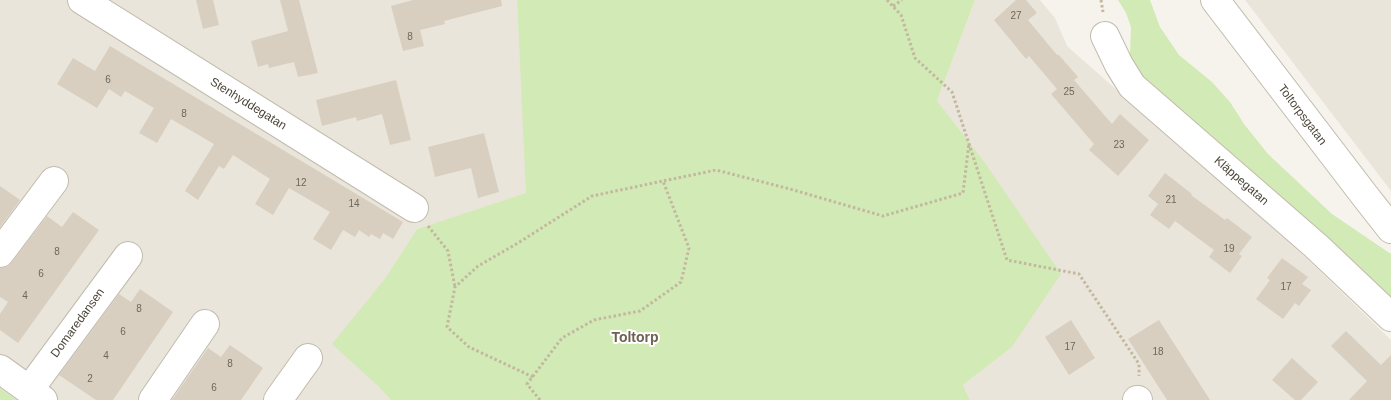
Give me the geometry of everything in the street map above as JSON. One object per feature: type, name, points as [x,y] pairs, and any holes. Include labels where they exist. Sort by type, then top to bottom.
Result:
[{"type":"street","name":"Stenhyddegatan","points":[[82,0],[414,208]]},
{"type":"street","name":"Toltorpsgatan","points":[[1215,0],[1391,229]]},
{"type":"street","name":"Kläppegatan","points":[[1105,36],[1132,86],[1316,246],[1391,317]]},
{"type":"street","points":[[0,253],[54,181]]},
{"type":"street","name":"Domaredansen","points":[[36,395],[128,256]]},
{"type":"street","points":[[153,400],[205,324]]},
{"type":"street","points":[[278,400],[308,358]]},
{"type":"street","points":[[0,369],[36,395]]},
{"type":"path","points":[[887,0],[901,15],[915,58],[952,92],[1007,260],[1080,274],[1139,364],[1138,400]]},
{"type":"path","points":[[893,6],[902,0]]},
{"type":"path","points":[[455,287],[478,266],[518,244],[592,196],[716,170],[883,216],[963,193],[969,143]]},
{"type":"path","points":[[540,400],[527,384],[562,338],[594,320],[640,311],[680,282],[689,248],[663,181]]},
{"type":"path","points":[[414,208],[448,251],[455,287],[446,327],[469,347],[533,377]]},
{"type":"shaded area","points":[[0,0],[517,0],[527,193],[417,229],[384,280],[377,385],[391,400],[17,400],[0,388]]},
{"type":"shaded area","points":[[975,0],[1040,0],[1055,18],[1067,46],[1298,250],[1391,340],[1391,400],[970,400],[963,385],[1011,348],[937,101]]},
{"type":"shaded area","points":[[1245,0],[1391,0],[1391,191]]},
{"type":"green space","points":[[517,0],[975,0],[937,101],[985,163],[1061,274],[1011,348],[963,385],[970,400],[391,400],[332,344],[384,280],[417,229],[526,193]]},
{"type":"green space","points":[[1118,0],[1150,0],[1160,27],[1179,55],[1212,82],[1230,102],[1244,124],[1268,154],[1332,214],[1391,254],[1391,301],[1137,72],[1130,55],[1131,27],[1126,13]]},
{"type":"green space","points":[[0,388],[17,400],[0,400]]},
{"type":"building","points":[[196,0],[213,0],[219,25],[203,29]]},
{"type":"building","points":[[280,0],[299,0],[318,73],[298,77],[294,62],[269,68],[268,64],[258,67],[251,41],[288,31]]},
{"type":"building","points":[[413,0],[501,0],[502,6],[444,21],[445,24],[420,30],[424,46],[403,51],[391,6]]},
{"type":"building","points":[[1016,0],[1026,0],[1037,13],[1028,20],[1078,77],[1074,80],[1112,124],[1120,114],[1149,140],[1118,176],[1089,150],[1094,144],[1051,94],[1057,89],[1029,56],[1026,59],[994,20]]},
{"type":"building","points":[[110,46],[403,222],[393,239],[383,233],[380,239],[371,234],[369,237],[359,230],[355,237],[343,230],[331,250],[313,239],[330,212],[289,188],[273,215],[255,204],[270,179],[233,155],[224,169],[219,166],[198,200],[185,191],[214,144],[171,119],[157,143],[139,133],[154,108],[125,91],[121,97],[109,89],[97,108],[57,84],[73,58],[95,71]]},
{"type":"building","points":[[396,80],[411,140],[390,145],[382,114],[357,121],[356,117],[322,126],[316,100]]},
{"type":"building","points":[[484,133],[499,192],[478,198],[471,168],[435,177],[428,147]]},
{"type":"building","points":[[1165,173],[1191,195],[1252,237],[1239,254],[1242,256],[1230,273],[1209,257],[1214,250],[1175,221],[1169,229],[1150,215],[1158,204],[1148,196]]},
{"type":"building","points":[[0,186],[20,200],[0,227]]},
{"type":"building","points":[[73,212],[99,230],[18,343],[0,330],[0,314],[8,302],[0,297],[0,268],[7,267],[12,262],[47,216],[62,227]]},
{"type":"building","points":[[1282,258],[1308,277],[1302,284],[1311,290],[1299,306],[1295,303],[1283,319],[1256,299],[1270,280],[1267,278]]},
{"type":"building","points":[[140,289],[173,312],[113,400],[96,400],[59,375],[119,294],[131,302]]},
{"type":"building","points":[[1071,320],[1095,358],[1069,375],[1045,337]]},
{"type":"building","points":[[1159,320],[1210,400],[1167,400],[1128,339]]},
{"type":"building","points":[[1346,331],[1381,365],[1391,355],[1391,400],[1349,400],[1367,381],[1331,346]]},
{"type":"building","points":[[230,345],[263,368],[241,400],[172,400],[208,348],[221,357]]},
{"type":"building","points":[[1292,358],[1318,382],[1301,400],[1295,400],[1272,380]]},
{"type":"district","name":"Toltorp","points":[[635,338]]}]
